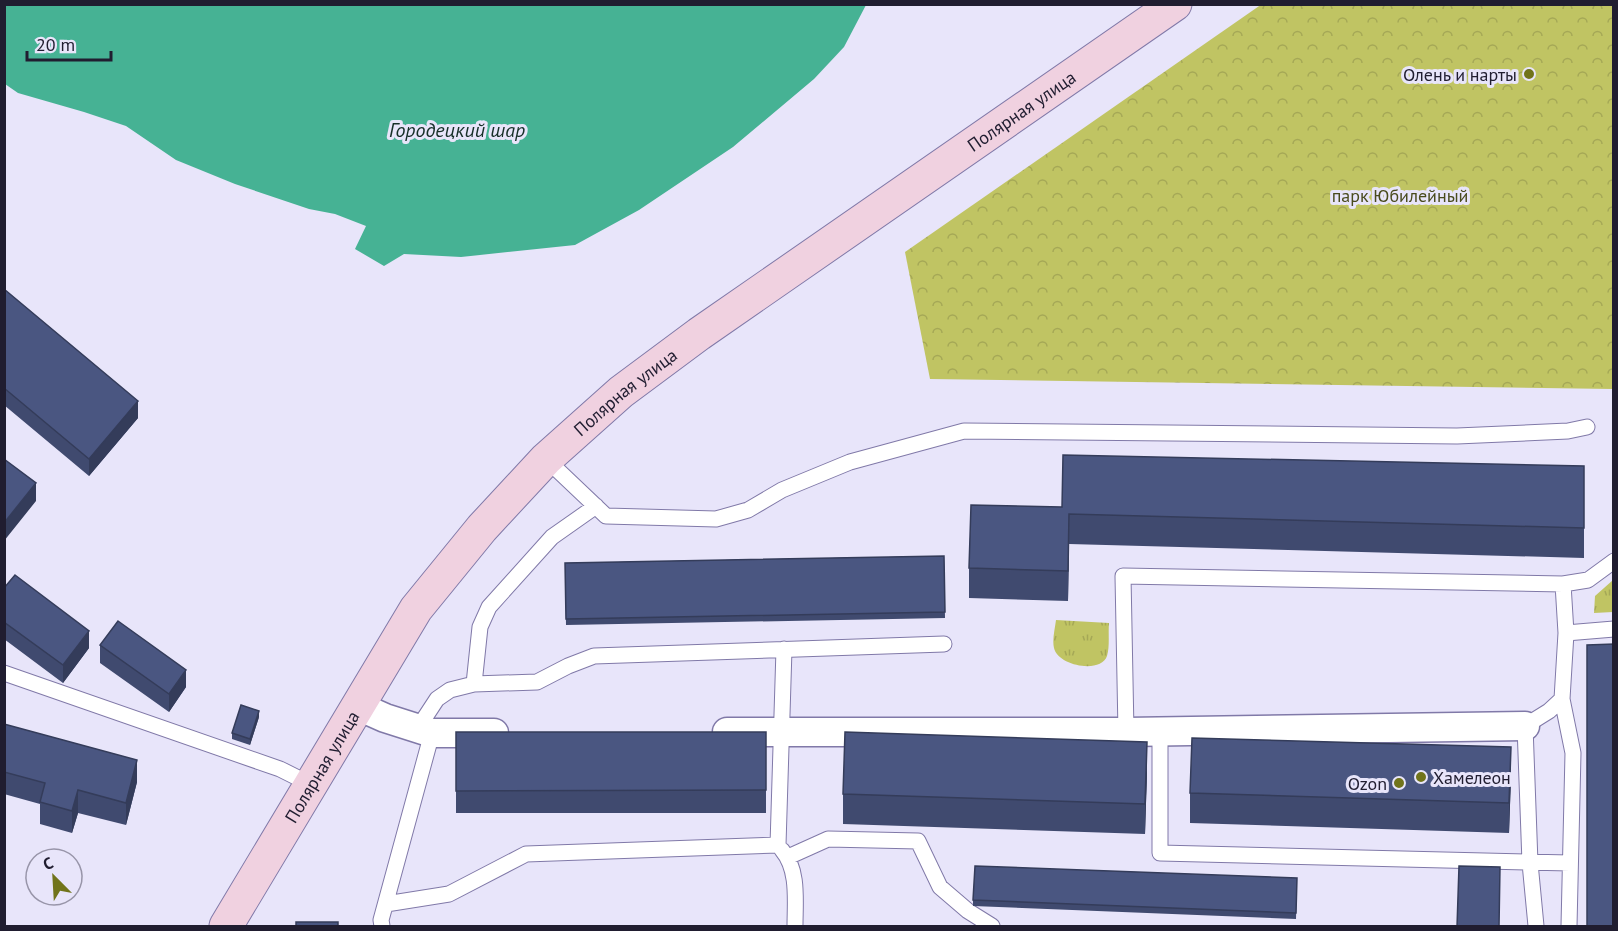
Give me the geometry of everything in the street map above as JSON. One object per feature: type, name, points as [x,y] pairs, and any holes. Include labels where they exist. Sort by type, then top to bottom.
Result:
[{"type":"main road","name":"Полярная улица","points":[[226,927],[416,609],[482,528],[546,459],[621,392],[699,334],[1175,4]]},
{"type":"street","points":[[358,706],[385,718],[425,731],[525,733]]},
{"type":"street","points":[[700,732],[1126,732],[1526,726]]},
{"type":"lane","points":[[546,459],[606,516],[716,519],[748,510],[782,490],[850,462],[964,431],[1457,436],[1568,431],[1587,427]]},
{"type":"lane","points":[[474,684],[480,627],[489,607],[552,537],[596,506]]},
{"type":"lane","points":[[1126,732],[1123,576],[1563,584],[1588,580],[1614,561]]},
{"type":"lane","points":[[1563,584],[1566,633],[1562,699],[1573,753],[1569,927]]},
{"type":"lane","points":[[1566,633],[1614,629]]},
{"type":"lane","points":[[382,927],[381,920],[425,731],[437,699],[450,690],[474,684],[537,682],[594,656],[944,644]]},
{"type":"lane","points":[[784,649],[783,851],[794,876],[795,927]]},
{"type":"lane","points":[[4,673],[280,769],[310,784]]},
{"type":"lane","points":[[1536,927],[1530,863],[1526,726],[1549,711],[1562,699]]},
{"type":"lane","points":[[1160,730],[1160,853],[1570,863]]},
{"type":"lane","points":[[386,904],[449,894],[526,854],[783,851],[828,839],[918,841],[940,887],[968,911],[992,927]]},
{"type":"green space","name":"парк Юбилейный","points":[[1262,4],[1613,5],[1613,389],[930,379],[905,252]]},
{"type":"green space","points":[[1613,580],[1613,612],[1594,613],[1595,596]]},
{"type":"green space","points":[[1056,620],[1109,623],[1108,652],[1103,662],[1097,665],[1080,666],[1057,654],[1053,641]]},
{"type":"water","name":"Городецкий шар","points":[[4,5],[866,5],[844,47],[814,79],[733,147],[639,210],[575,245],[461,257],[404,254],[384,266],[355,249],[366,226],[335,214],[309,209],[235,184],[176,160],[126,126],[18,93],[5,84]]},
{"type":"building","points":[[4,289],[138,401],[89,459],[4,388]]},
{"type":"building","points":[[1063,455],[1584,466],[1584,528],[1069,514],[1068,571],[969,568],[971,505],[1062,507]]},
{"type":"building","points":[[4,459],[36,483],[4,523]]},
{"type":"building","points":[[944,556],[945,612],[566,619],[565,563]]},
{"type":"building","points":[[15,575],[89,631],[63,665],[4,622],[4,588]]},
{"type":"building","points":[[118,621],[186,670],[169,694],[100,645]]},
{"type":"building","points":[[1614,644],[1614,927],[1587,927],[1587,645]]},
{"type":"building","points":[[241,705],[259,711],[250,739],[232,733]]},
{"type":"building","points":[[4,724],[137,760],[126,803],[78,790],[72,811],[40,802],[45,783],[4,772]]},
{"type":"building","points":[[456,732],[766,732],[766,790],[456,791]]},
{"type":"building","points":[[845,732],[1147,742],[1145,804],[843,794]]},
{"type":"building","points":[[1192,738],[1511,747],[1509,803],[1190,793]]},
{"type":"building","points":[[975,866],[1297,878],[1296,913],[973,900]]},
{"type":"building","points":[[1459,866],[1500,867],[1499,927],[1457,927]]},
{"type":"building","points":[[296,922],[338,922],[338,927],[296,927]]},
{"type":"place","name":"Олень и нарты","points":[[1529,74]]},
{"type":"place","name":"Хамелеон","points":[[1421,777]]},
{"type":"place","name":"Ozon","points":[[1399,783]]}]
